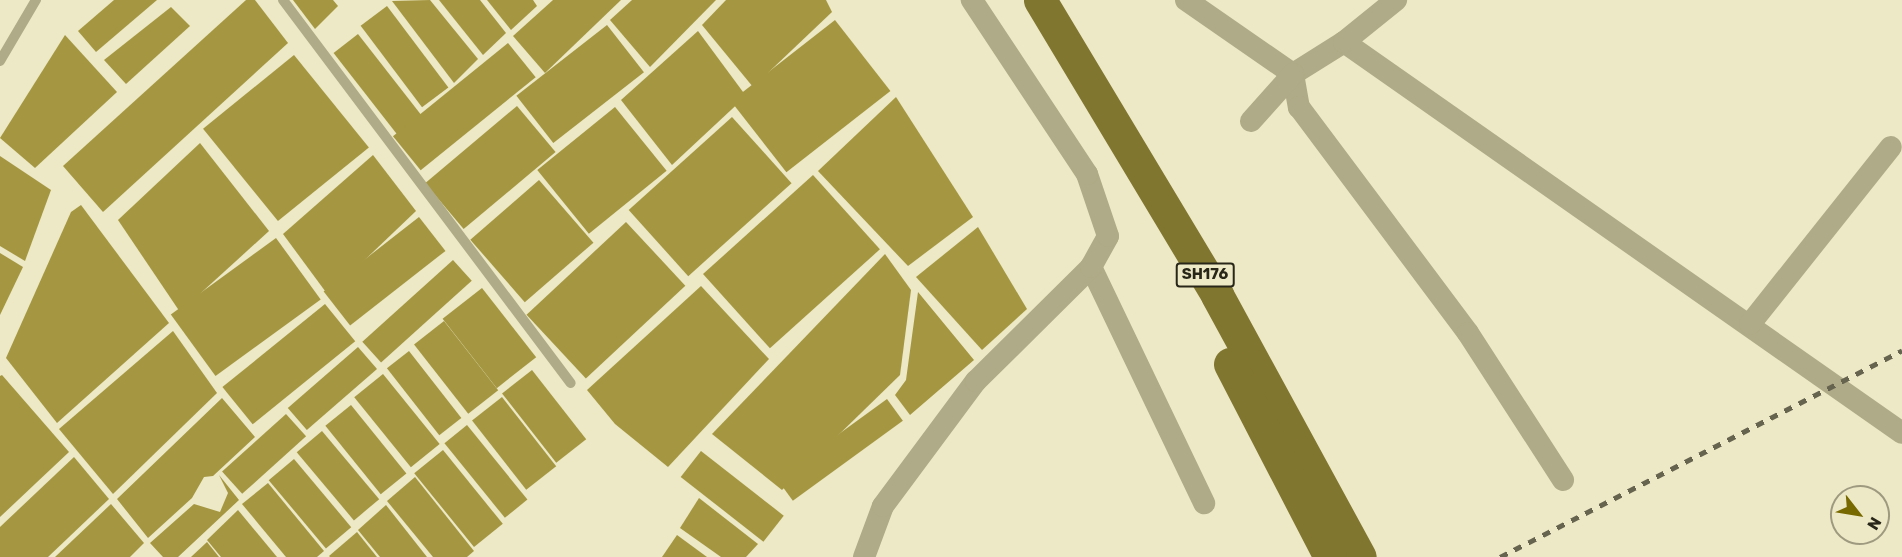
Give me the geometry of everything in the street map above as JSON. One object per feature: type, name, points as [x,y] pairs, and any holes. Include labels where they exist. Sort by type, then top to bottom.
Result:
[{"type":"main road","points":[[1017,0],[1207,321],[1330,557]]},
{"type":"main road","name":"SH176","points":[[1041,0],[1217,295],[1359,557]]},
{"type":"street","points":[[864,557],[883,506],[976,381],[1091,267],[1107,236],[1087,174],[972,0]]},
{"type":"street","points":[[1186,0],[1293,74],[1299,107],[1468,333],[1563,480]]},
{"type":"street","points":[[1251,122],[1293,74],[1344,42],[1396,0]]},
{"type":"street","points":[[1344,42],[1750,324],[1831,388],[1902,433]]},
{"type":"street","points":[[1750,324],[1891,147]]},
{"type":"street","points":[[1091,267],[1204,503]]},
{"type":"lane","points":[[0,61],[36,0]]},
{"type":"lane","points":[[283,0],[571,383]]},
{"type":"shaded area","points":[[114,0],[157,0],[96,52],[78,31]]},
{"type":"shaded area","points":[[246,0],[255,0],[288,43],[103,212],[63,166]]},
{"type":"shaded area","points":[[293,0],[333,0],[338,6],[315,29]]},
{"type":"shaded area","points":[[430,0],[478,59],[454,83],[392,1]]},
{"type":"shaded area","points":[[439,0],[480,0],[506,33],[483,55]]},
{"type":"shaded area","points":[[487,0],[533,0],[537,6],[511,30]]},
{"type":"shaded area","points":[[553,0],[621,0],[545,73],[513,36]]},
{"type":"shaded area","points":[[632,0],[716,0],[650,67],[610,20]]},
{"type":"shaded area","points":[[726,0],[826,0],[832,12],[753,87],[702,25]]},
{"type":"shaded area","points":[[387,6],[448,87],[422,107],[361,26]]},
{"type":"shaded area","points":[[171,7],[190,26],[126,84],[104,60]]},
{"type":"shaded area","points":[[835,20],[890,91],[786,172],[731,101]]},
{"type":"shaded area","points":[[607,25],[644,72],[553,143],[516,96]]},
{"type":"shaded area","points":[[698,31],[746,96],[672,165],[621,100]]},
{"type":"shaded area","points":[[358,34],[421,115],[397,134],[334,53]]},
{"type":"shaded area","points":[[65,35],[117,92],[35,168],[0,138]]},
{"type":"shaded area","points":[[508,43],[536,77],[421,170],[393,136]]},
{"type":"shaded area","points":[[294,55],[369,147],[278,221],[203,129]]},
{"type":"shaded area","points":[[896,97],[973,217],[908,266],[818,171]]},
{"type":"shaded area","points":[[517,106],[556,152],[464,229],[425,183]]},
{"type":"shaded area","points":[[615,107],[667,171],[589,234],[537,170]]},
{"type":"shaded area","points":[[732,117],[792,183],[688,276],[629,210]]},
{"type":"shaded area","points":[[200,143],[269,231],[180,312],[118,220]]},
{"type":"shaded area","points":[[373,155],[416,211],[328,295],[283,234]]},
{"type":"shaded area","points":[[0,156],[51,190],[25,261],[0,246]]},
{"type":"shaded area","points":[[813,175],[880,249],[770,348],[703,274]]},
{"type":"shaded area","points":[[539,180],[593,243],[525,302],[470,240]]},
{"type":"shaded area","points":[[81,205],[169,323],[57,423],[6,358],[71,212]]},
{"type":"shaded area","points":[[419,217],[445,251],[350,325],[324,291]]},
{"type":"shaded area","points":[[626,222],[685,286],[586,378],[527,315]]},
{"type":"shaded area","points":[[978,227],[1027,309],[982,350],[916,277]]},
{"type":"shaded area","points":[[276,238],[321,299],[215,376],[171,314]]},
{"type":"shaded area","points":[[0,253],[23,267],[0,315]]},
{"type":"shaded area","points":[[885,254],[911,290],[900,375],[782,490],[712,434]]},
{"type":"shaded area","points":[[453,260],[472,281],[381,362],[362,342]]},
{"type":"shaded area","points":[[701,286],[769,359],[668,467],[615,424],[587,390]]},
{"type":"shaded area","points":[[482,288],[536,357],[497,388],[443,319]]},
{"type":"shaded area","points":[[918,292],[974,360],[910,415],[895,395],[906,380]]},
{"type":"shaded area","points":[[325,304],[355,341],[253,424],[222,387]]},
{"type":"shaded area","points":[[444,321],[498,390],[468,414],[414,344]]},
{"type":"shaded area","points":[[173,331],[217,393],[113,494],[59,429]]},
{"type":"shaded area","points":[[358,347],[377,369],[307,430],[288,408]]},
{"type":"shaded area","points":[[409,351],[461,418],[439,435],[387,368]]},
{"type":"shaded area","points":[[532,370],[586,439],[556,463],[502,393]]},
{"type":"shaded area","points":[[383,374],[440,444],[411,467],[354,397]]},
{"type":"shaded area","points":[[2,375],[69,452],[0,517],[0,376]]},
{"type":"shaded area","points":[[502,397],[556,466],[526,490],[472,420]]},
{"type":"shaded area","points":[[222,398],[255,437],[213,476],[204,477],[192,498],[148,538],[117,499]]},
{"type":"shaded area","points":[[887,399],[903,421],[793,501],[777,479]]},
{"type":"shaded area","points":[[351,405],[406,473],[381,494],[325,426]]},
{"type":"shaded area","points":[[286,414],[306,436],[242,494],[222,472]]},
{"type":"shaded area","points":[[467,425],[527,500],[505,518],[444,443]]},
{"type":"shaded area","points":[[322,431],[379,499],[354,520],[297,452]]},
{"type":"shaded area","points":[[443,450],[503,524],[474,547],[414,473]]},
{"type":"shaded area","points":[[701,451],[784,516],[763,542],[681,477]]},
{"type":"shaded area","points":[[74,457],[109,499],[48,557],[0,557],[0,527]]},
{"type":"shaded area","points":[[294,459],[351,527],[326,548],[269,480]]},
{"type":"shaded area","points":[[219,475],[239,500],[178,557],[163,557],[150,543],[194,504],[220,512],[228,493]]},
{"type":"shaded area","points":[[415,477],[474,551],[467,557],[433,557],[387,501]]},
{"type":"shaded area","points":[[268,483],[324,551],[317,557],[286,557],[242,504]]},
{"type":"shaded area","points":[[699,498],[758,544],[746,557],[721,557],[680,528]]},
{"type":"shaded area","points":[[111,504],[144,543],[130,557],[55,557]]},
{"type":"shaded area","points":[[386,505],[427,557],[380,557],[358,530]]},
{"type":"shaded area","points":[[238,510],[277,557],[221,557],[207,540]]},
{"type":"shaded area","points":[[357,532],[377,557],[329,556]]},
{"type":"shaded area","points":[[677,535],[707,557],[662,557]]},
{"type":"shaded area","points":[[207,542],[219,557],[191,557]]},
{"type":"railway","points":[[1500,557],[1902,350]]}]
